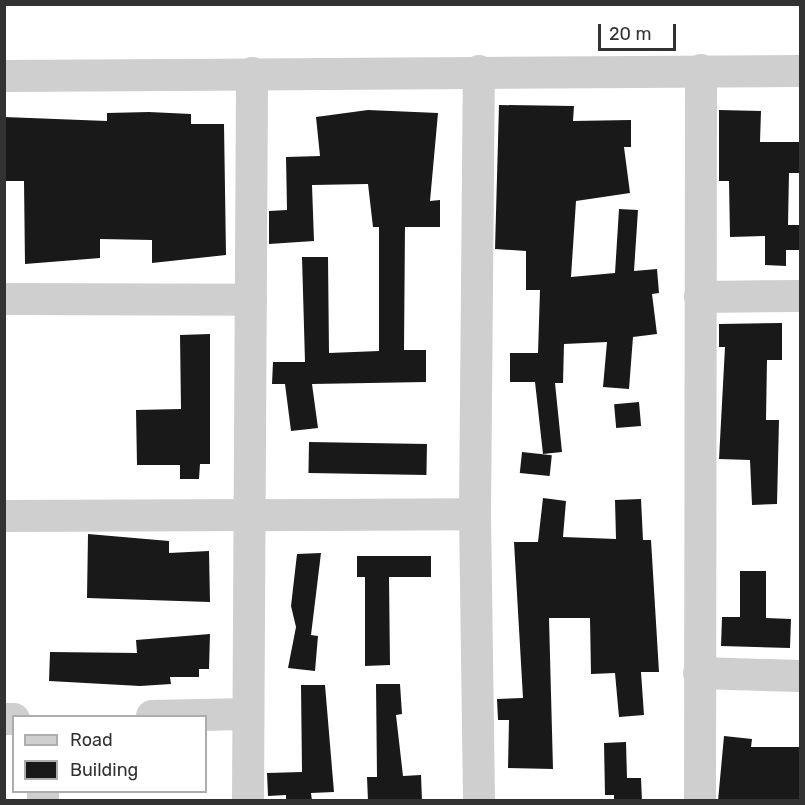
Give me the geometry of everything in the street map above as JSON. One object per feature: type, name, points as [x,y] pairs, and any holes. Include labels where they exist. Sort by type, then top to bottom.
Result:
[{"type":"street","points":[[700,801],[701,70]]},
{"type":"street","points":[[4,76],[479,71],[801,71]]},
{"type":"street","points":[[479,71],[475,514],[479,801]]},
{"type":"street","points":[[248,801],[252,73]]},
{"type":"street","points":[[700,297],[801,297]]},
{"type":"street","points":[[4,300],[251,300]]},
{"type":"street","points":[[4,516],[250,513],[475,514]]},
{"type":"street","points":[[699,673],[801,676]]},
{"type":"street","points":[[207,715],[247,714]]},
{"type":"building","points":[[499,105],[574,106],[573,121],[631,120],[631,147],[624,147],[630,193],[576,201],[571,277],[615,273],[619,209],[638,210],[634,271],[657,269],[659,293],[652,294],[657,334],[633,337],[629,389],[603,387],[607,342],[564,344],[563,383],[555,383],[562,452],[543,454],[535,382],[510,382],[510,353],[538,353],[540,290],[526,290],[526,251],[495,249]]},
{"type":"building","points":[[368,110],[438,113],[430,201],[440,200],[440,227],[405,227],[404,350],[426,350],[426,382],[312,384],[318,428],[291,431],[285,384],[272,384],[273,362],[305,362],[302,257],[328,257],[329,353],[379,351],[379,227],[373,227],[368,184],[312,185],[314,241],[269,244],[269,211],[287,210],[286,157],[320,156],[316,117]]},
{"type":"building","points":[[719,110],[761,111],[760,142],[801,142],[801,173],[789,173],[788,225],[799,225],[799,250],[786,250],[786,266],[765,265],[765,236],[730,237],[729,181],[719,181]]},
{"type":"building","points":[[107,113],[191,114],[191,124],[224,124],[226,255],[152,263],[152,240],[100,239],[100,258],[25,264],[24,181],[4,181],[4,117],[107,121]]},
{"type":"building","points":[[782,323],[782,360],[767,360],[766,420],[779,420],[777,504],[752,505],[750,460],[719,459],[725,347],[719,347],[719,324]]},
{"type":"building","points":[[210,334],[210,464],[200,464],[199,479],[180,479],[180,465],[137,465],[136,410],[181,409],[180,335]]},
{"type":"building","points":[[639,402],[641,426],[616,428],[614,404]]},
{"type":"building","points":[[309,442],[427,444],[426,475],[308,473]]},
{"type":"building","points":[[522,452],[552,455],[550,476],[520,473]]},
{"type":"building","points":[[543,498],[566,501],[563,537],[616,539],[615,500],[641,499],[643,540],[651,540],[659,672],[641,672],[644,715],[619,717],[615,673],[591,674],[590,618],[549,618],[553,769],[508,768],[509,720],[498,720],[497,699],[523,698],[514,542],[538,542]]},
{"type":"building","points":[[88,534],[169,541],[169,553],[209,551],[210,602],[87,598]]},
{"type":"building","points":[[321,553],[311,635],[318,636],[315,671],[288,668],[296,627],[291,606],[297,554]]},
{"type":"building","points":[[357,556],[431,556],[431,577],[389,577],[390,665],[365,666],[365,577],[357,577]]},
{"type":"building","points":[[740,571],[766,571],[766,618],[791,619],[790,648],[721,646],[722,617],[740,617]]},
{"type":"building","points":[[210,634],[209,669],[199,669],[199,677],[170,677],[171,684],[140,686],[49,681],[50,652],[137,653],[136,640]]},
{"type":"building","points":[[376,684],[400,684],[402,714],[396,715],[403,776],[421,775],[422,801],[368,801],[367,777],[377,777]]},
{"type":"building","points":[[301,685],[325,685],[334,792],[311,793],[312,801],[286,801],[286,795],[268,796],[267,773],[302,772]]},
{"type":"building","points":[[724,736],[752,739],[751,747],[800,747],[799,801],[718,801]]},
{"type":"building","points":[[626,742],[627,778],[641,778],[642,801],[614,801],[614,795],[605,795],[604,743]]}]
